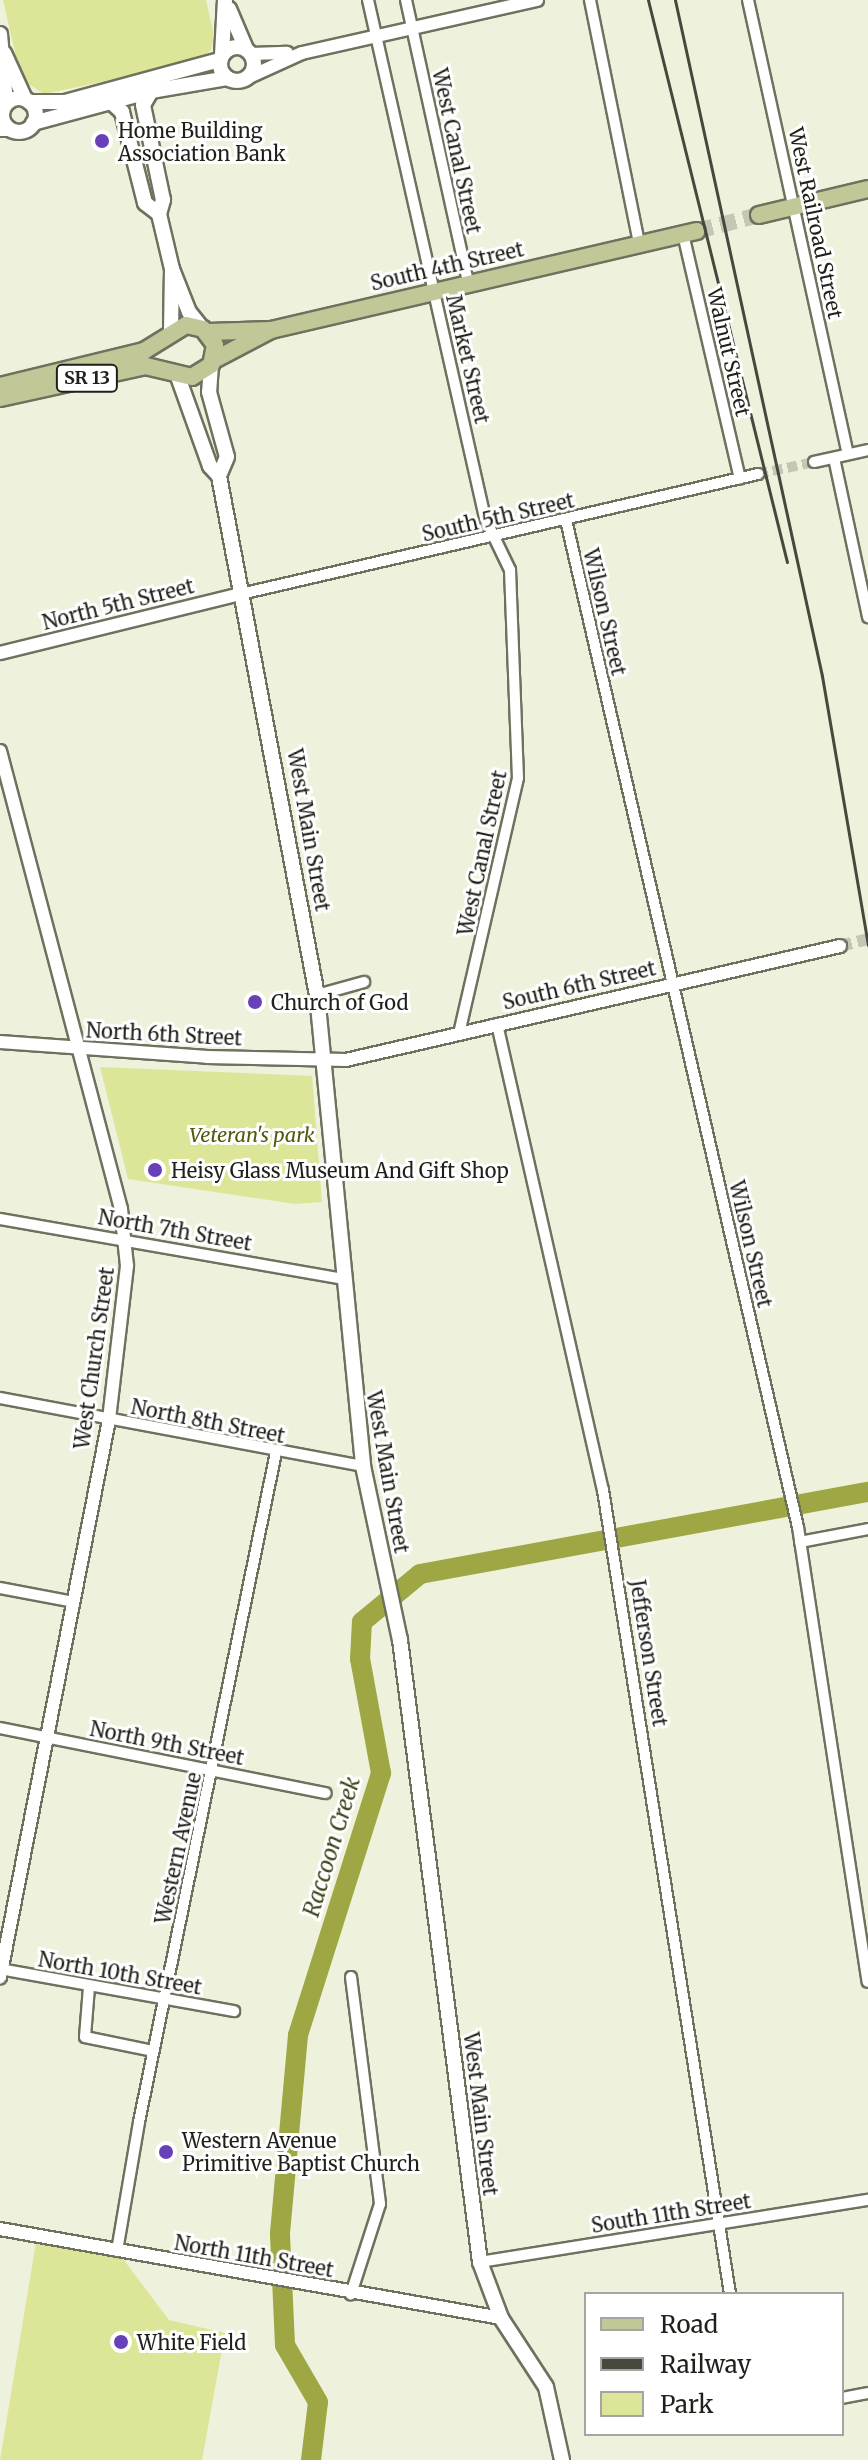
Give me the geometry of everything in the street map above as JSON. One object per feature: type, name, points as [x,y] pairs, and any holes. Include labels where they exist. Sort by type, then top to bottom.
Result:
[{"type":"main road","points":[[3,108],[27,100],[65,102],[249,77],[255,63],[226,3]]},
{"type":"main road","points":[[226,3],[221,58],[227,78]]},
{"type":"main road","points":[[0,34],[4,53],[3,108],[6,130],[26,130],[33,123],[138,93],[221,58],[234,47],[249,52]]},
{"type":"main road","points":[[4,53],[27,100],[33,123]]},
{"type":"main road","points":[[138,93],[163,200],[159,214],[172,269],[189,312],[205,330],[212,362],[209,392],[227,457],[219,476],[210,466],[175,373],[163,355],[170,334],[172,269]]},
{"type":"main road","points":[[111,102],[126,122],[145,203],[159,214]]},
{"type":"main road","points":[[759,215],[868,189]]},
{"type":"main road","name":"South 4th Street","points":[[205,330],[271,330],[690,233]]},
{"type":"main road","points":[[170,334],[186,325],[205,330]]},
{"type":"main road","points":[[175,373],[200,375],[212,362],[271,330]]},
{"type":"main road","name":"SR 13","points":[[0,386],[144,351],[170,334]]},
{"type":"main road","name":"SR 13","points":[[0,398],[146,366],[175,373]]},
{"type":"main road","name":"West Main Street","points":[[219,476],[245,593],[317,995],[326,1061],[363,1466],[400,1640],[480,2262],[501,2318],[546,2387],[562,2460]]},
{"type":"street","name":"Market Street","points":[[368,0],[485,518],[496,536]]},
{"type":"street","name":"West Canal Street","points":[[406,0],[468,283]]},
{"type":"street","points":[[249,77],[302,53],[537,0]]},
{"type":"street","points":[[590,0],[639,243]]},
{"type":"street","name":"West Railroad Street","points":[[748,0],[848,454]]},
{"type":"street","points":[[249,52],[302,53]]},
{"type":"street","name":"Walnut Street","points":[[690,233],[740,478]]},
{"type":"street","points":[[814,462],[868,450]]},
{"type":"street","points":[[834,458],[868,617]]},
{"type":"street","name":"South 5th Street","points":[[245,593],[758,474]]},
{"type":"street","name":"Wilson Street","points":[[566,520],[798,1527],[868,1982]]},
{"type":"street","name":"West Canal Street","points":[[459,1033],[518,778],[510,570],[496,536]]},
{"type":"street","name":"North 5th Street","points":[[0,653],[245,593]]},
{"type":"street","name":"West Church Street","points":[[0,751],[127,1239],[126,1302],[109,1420],[1,1971]]},
{"type":"street","name":"South 6th Street","points":[[326,1061],[840,946]]},
{"type":"street","points":[[317,995],[364,982]]},
{"type":"street","name":"Jefferson Street","points":[[497,1024],[603,1490],[730,2292]]},
{"type":"street","name":"North 6th Street","points":[[0,1042],[79,1050],[326,1061]]},
{"type":"street","name":"North 7th Street","points":[[0,1222],[127,1239],[344,1279]]},
{"type":"street","name":"North 8th Street","points":[[0,1398],[363,1466]]},
{"type":"street","name":"Western Avenue","points":[[117,2251],[163,2000],[213,1772],[276,1452]]},
{"type":"street","points":[[800,1542],[868,1529]]},
{"type":"street","points":[[0,1588],[74,1602]]},
{"type":"street","name":"North 9th Street","points":[[0,1728],[326,1793]]},
{"type":"street","name":"North 10th Street","points":[[1,1971],[234,2011]]},
{"type":"street","points":[[351,1977],[380,2204],[351,2294]]},
{"type":"street","points":[[89,1987],[85,2037],[153,2051]]},
{"type":"street","name":"South 11th Street","points":[[480,2262],[868,2200]]},
{"type":"street","name":"North 11th Street","points":[[0,2229],[258,2278],[501,2318]]},
{"type":"street","points":[[844,2398],[868,2393]]},
{"type":"green space","points":[[3,0],[206,0],[214,35],[211,50],[197,62],[44,94],[21,79]]},
{"type":"green space","name":"Veteran's park","points":[[100,1067],[312,1076],[322,1202],[295,1204],[128,1179]]},
{"type":"green space","name":"White Field","points":[[37,2236],[117,2251],[169,2320],[225,2333],[202,2460],[0,2460]]},
{"type":"waterway","name":"Raccoon Creek","points":[[311,2460],[318,2402],[285,2345],[280,2233],[298,2035],[381,1773],[360,1659],[362,1622],[420,1574],[868,1492]]},
{"type":"tunnel","points":[[697,231],[759,215]]},
{"type":"tunnel","points":[[758,474],[814,462]]},
{"type":"tunnel","points":[[840,946],[868,939]]},
{"type":"railway","points":[[648,0],[787,562]]},
{"type":"railway","points":[[675,0],[822,676],[868,945]]},
{"type":"place","name":"Home Building Association Bank","points":[[102,141]]},
{"type":"place","name":"Church of God","points":[[255,1002]]},
{"type":"place","name":"Heisy Glass Museum And Gift Shop","points":[[155,1170]]},
{"type":"place","name":"Western Avenue Primitive Baptist Church","points":[[166,2152]]},
{"type":"place","name":"White Field","points":[[121,2342]]}]
